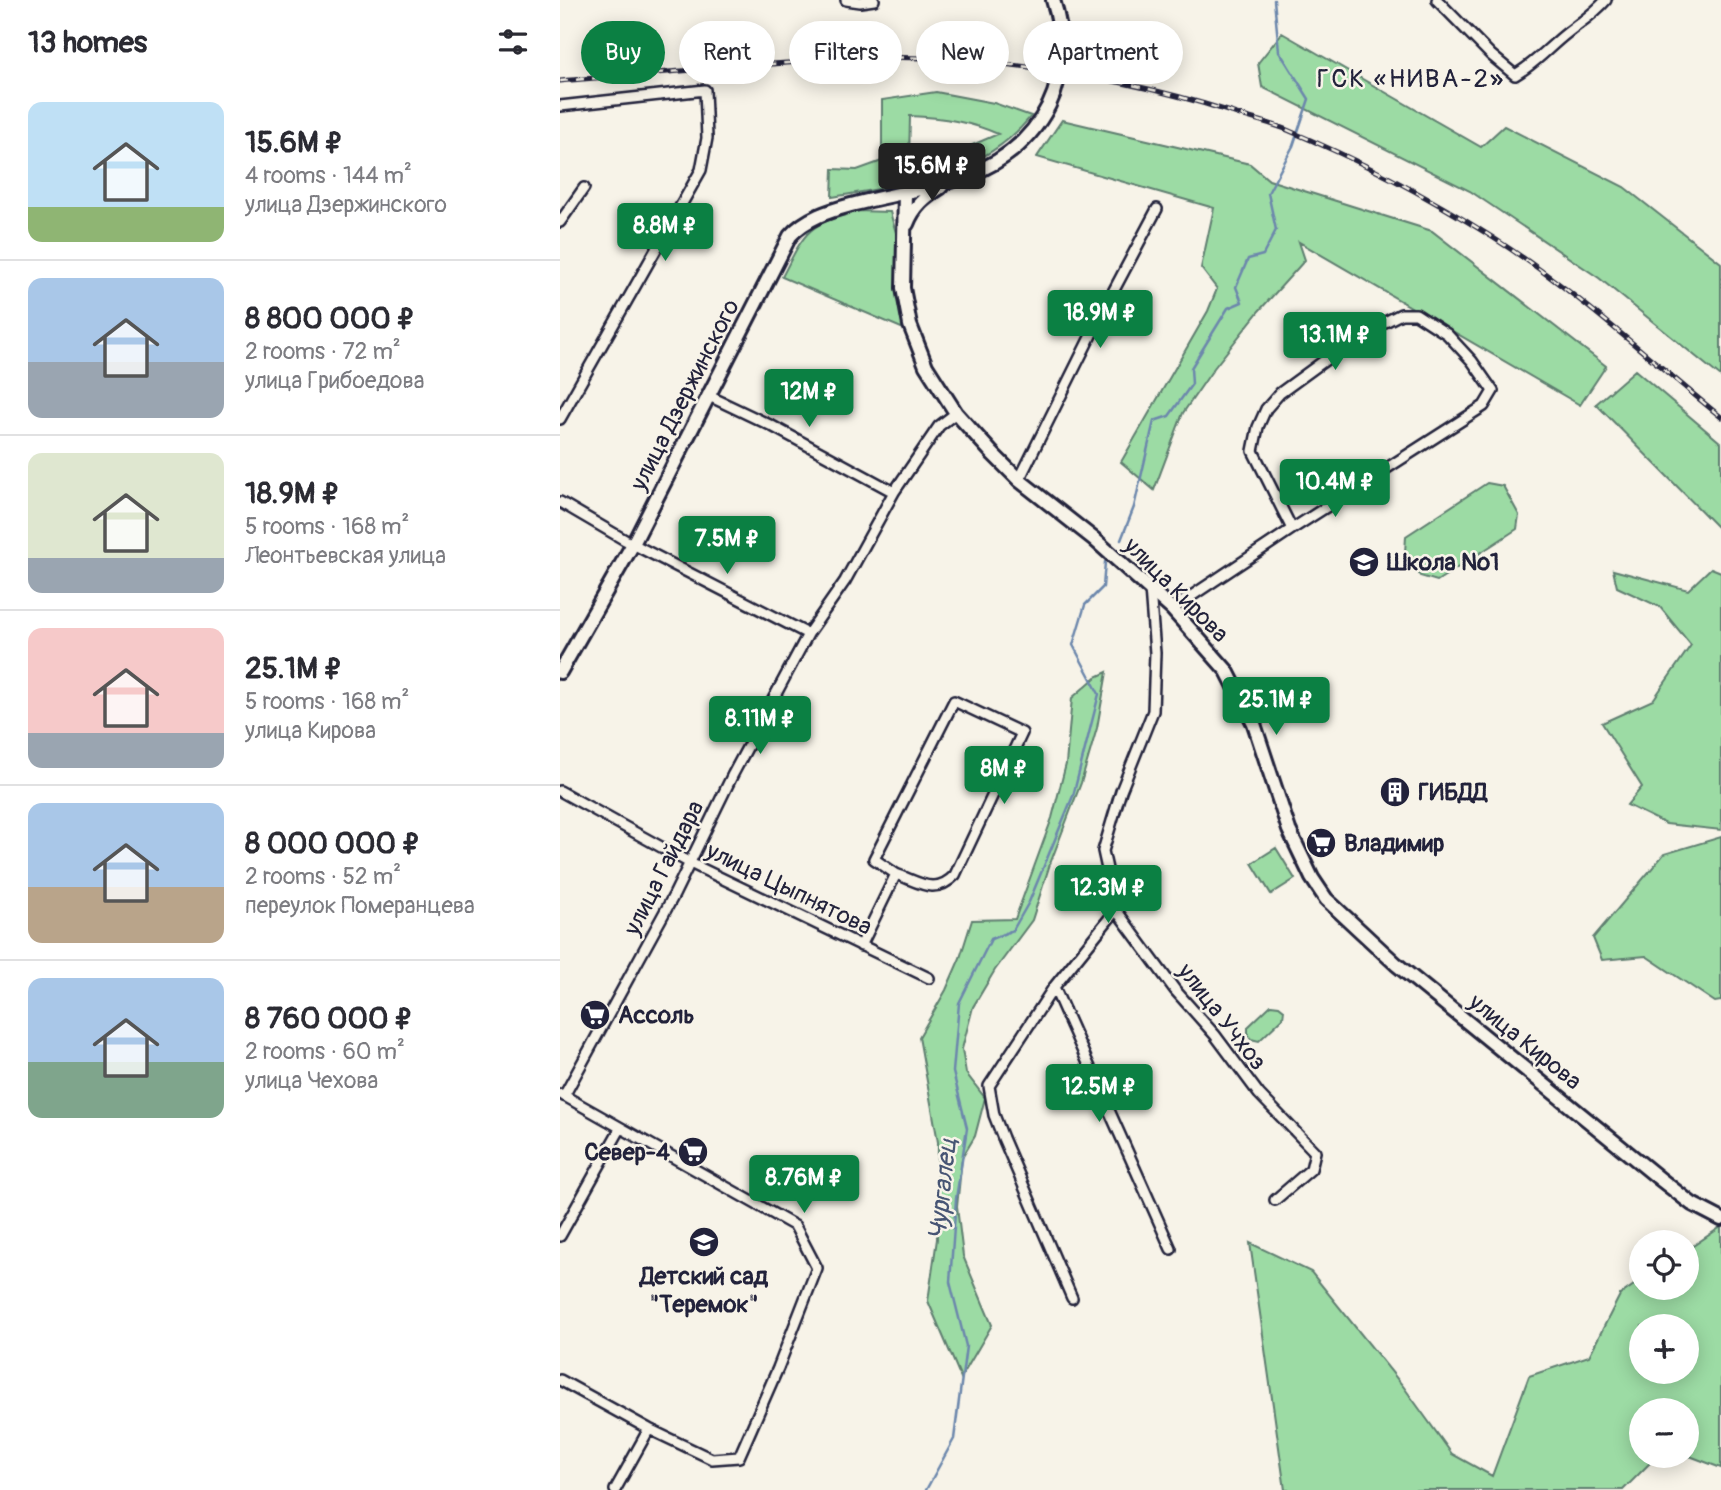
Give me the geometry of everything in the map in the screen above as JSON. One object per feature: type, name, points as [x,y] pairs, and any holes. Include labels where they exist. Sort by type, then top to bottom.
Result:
[{"type":"main road","name":"улица Дзержинского","points":[[560,672],[633,544],[790,236],[818,216],[951,182],[990,166],[1005,158],[1028,138],[1044,114],[1056,85],[1061,58],[1060,28],[1053,0]]},
{"type":"main road","points":[[903,240],[908,221],[920,201],[951,182]]},
{"type":"main road","name":"улица Кирова","points":[[905,192],[902,289],[909,325],[926,366],[956,413],[1019,480],[1094,540],[1172,609],[1227,671],[1254,724],[1289,830],[1312,878],[1326,899],[1396,964],[1660,1179],[1692,1204],[1721,1219]]},
{"type":"main road","points":[[880,198],[897,203],[904,218]]},
{"type":"street","points":[[846,0],[874,0]]},
{"type":"street","points":[[1437,0],[1491,55],[1515,75],[1531,66],[1606,0]]},
{"type":"street","points":[[560,106],[705,90],[707,138],[701,170],[560,419]]},
{"type":"street","points":[[560,222],[584,188]]},
{"type":"street","points":[[1019,480],[1157,209]]},
{"type":"street","points":[[1172,609],[1484,406],[1493,391],[1472,360],[1447,334],[1416,314],[1401,314],[1379,325],[1280,393],[1266,408],[1258,427],[1253,451],[1292,529]]},
{"type":"street","points":[[709,396],[772,426],[894,492]]},
{"type":"street","name":"улица Гайдара","points":[[562,1095],[690,863],[733,774],[808,634],[845,580],[894,492],[939,426],[956,413]]},
{"type":"street","points":[[560,502],[633,544],[808,634]]},
{"type":"street","name":"улица Учхоз","points":[[1150,589],[1155,653],[1153,711],[1121,791],[1103,851],[1116,910],[1175,990],[1215,1035],[1259,1094],[1315,1152],[1311,1168],[1275,1200]]},
{"type":"street","points":[[954,701],[1022,733],[955,875],[946,885],[933,887],[896,874],[874,859],[954,701]]},
{"type":"street","name":"улица Цыпнятова","points":[[560,791],[690,863],[929,978]]},
{"type":"street","points":[[861,946],[896,874]]},
{"type":"street","points":[[1072,1298],[1003,1138],[989,1091],[991,1080],[1054,987],[1116,910]]},
{"type":"street","points":[[1054,987],[1171,1249]]},
{"type":"street","points":[[560,1380],[649,1429],[712,1459],[739,1457],[817,1268],[795,1226],[562,1095]]},
{"type":"street","points":[[560,1236],[620,1129]]},
{"type":"street","points":[[615,1490],[649,1429]]},
{"type":"green space","points":[[1282,33],[1481,147],[1504,126],[1624,187],[1721,263],[1721,377],[1599,278],[1470,191],[1262,87],[1258,63]]},
{"type":"green space","points":[[936,92],[994,103],[1031,116],[1012,137],[990,153],[966,165],[914,182],[832,197],[833,169],[857,170],[882,161],[882,100]],"holes":[[[910,116],[966,123],[998,134],[956,152],[909,161]]]},
{"type":"green space","points":[[1062,120],[1250,164],[1269,180],[1432,231],[1606,366],[1580,405],[1299,242],[1305,260],[1259,311],[1183,413],[1154,490],[1121,462],[1208,311],[1217,289],[1201,268],[1214,208],[1037,157]]},
{"type":"green space","points":[[856,211],[890,212],[896,233],[897,298],[906,330],[782,277],[808,233],[826,221]]},
{"type":"green space","points":[[1635,370],[1721,443],[1721,531],[1596,404]]},
{"type":"green space","points":[[1487,483],[1503,486],[1519,515],[1517,529],[1437,581],[1420,576],[1405,553],[1406,536]]},
{"type":"green space","points":[[1711,568],[1721,572],[1721,830],[1666,824],[1627,805],[1642,787],[1602,723],[1653,700],[1691,645],[1660,607],[1617,587],[1613,570],[1688,590]]},
{"type":"green space","points":[[1107,672],[1097,728],[1081,783],[1032,920],[995,970],[973,1007],[962,1049],[966,1073],[985,1098],[975,1136],[962,1158],[957,1207],[963,1256],[992,1325],[961,1378],[928,1301],[937,1239],[938,1142],[919,1037],[946,990],[972,920],[1015,919],[1052,818],[1066,764],[1072,698],[1096,677]]},
{"type":"green space","points":[[1721,837],[1721,1001],[1715,1002],[1646,956],[1602,960],[1593,938],[1664,854]]},
{"type":"green space","points":[[1276,848],[1295,879],[1271,894],[1252,863]]},
{"type":"green space","points":[[1271,1005],[1284,1010],[1283,1018],[1259,1041],[1251,1039],[1248,1027]]},
{"type":"green space","points":[[1721,1227],[1721,1468],[1699,1460],[1699,1398],[1629,1398],[1629,1468],[1645,1468],[1623,1490],[1285,1490],[1250,1243],[1311,1272],[1403,1386],[1452,1454],[1492,1476],[1529,1376],[1589,1356],[1620,1295],[1629,1289],[1629,1300],[1699,1300],[1699,1242]]},
{"type":"waterway","name":"Чургалец","points":[[1121,540],[1134,507],[1154,421],[1169,416],[1192,384],[1191,368],[1228,308],[1242,302],[1236,287],[1248,259],[1263,255],[1276,230],[1268,193],[1293,146],[1309,99],[1279,51],[1274,0]]},
{"type":"waterway","name":"Чургалец","points":[[926,1490],[954,1439],[966,1346],[950,1282],[956,1199],[967,1128],[953,1072],[959,1003],[991,939],[1013,930],[1029,902],[1073,796],[1099,694],[1073,645],[1085,605],[1103,587],[1105,562]]},
{"type":"railway","points":[[560,81],[839,60],[926,58],[1004,64],[1080,75],[1194,101],[1278,127],[1312,141],[1391,178],[1467,222],[1552,278],[1721,417]]},
{"type":"place","name":"Школа №1","points":[[1364,562]]},
{"type":"place","name":"ГИБДД","points":[[1395,792]]},
{"type":"place","name":"Владимир","points":[[1321,843]]},
{"type":"place","name":"Ассоль","points":[[595,1015]]},
{"type":"place","name":"Север-4","points":[[693,1152]]},
{"type":"place","name":"Детский сад \"Теремок\"","points":[[704,1242]]},
{"type":"district","name":"ГСК «НИВА-2»","points":[[1411,79]]}]
